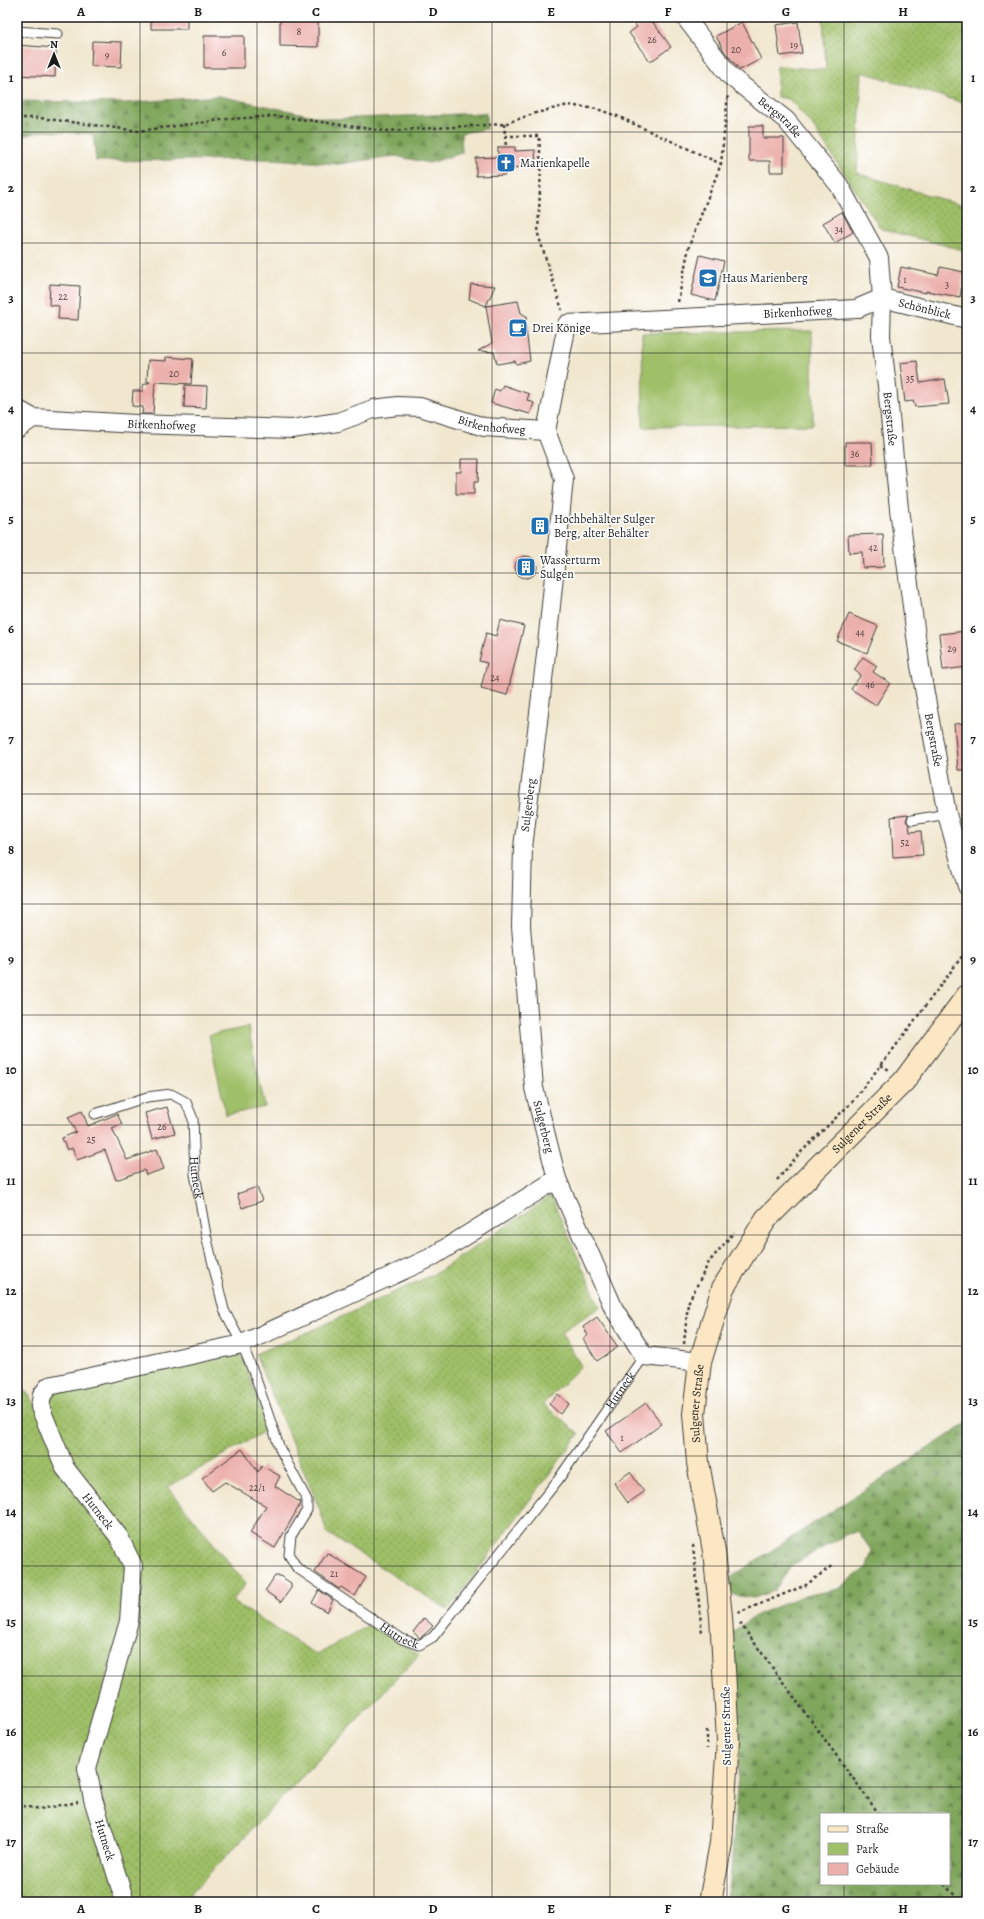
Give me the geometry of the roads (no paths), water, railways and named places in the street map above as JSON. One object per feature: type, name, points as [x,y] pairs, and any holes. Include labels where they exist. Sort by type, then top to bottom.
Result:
[{"type":"main road","name":"Sulgener Straße","points":[[710,1902],[721,1843],[728,1741],[721,1616],[714,1551],[698,1463],[695,1428],[694,1414],[700,1362],[723,1288],[766,1219],[904,1081],[967,996]]},
{"type":"street","name":"Bergstraße","points":[[688,18],[730,76],[786,120],[839,186],[880,258],[882,298],[881,336],[888,386],[899,509],[920,666],[947,814],[967,886]]},
{"type":"street","name":"Birkenhofweg","points":[[17,410],[33,418],[136,424],[292,429],[338,422],[373,409],[398,406],[420,407],[484,427],[546,431],[566,324],[856,309],[882,298]]},
{"type":"street","name":"Schönblick","points":[[882,298],[967,319]]},
{"type":"street","points":[[17,429],[33,418]]},
{"type":"street","name":"Sulgerberg","points":[[546,431],[564,479],[546,654],[523,848],[521,926],[534,1088],[557,1179]]},
{"type":"street","points":[[557,1179],[614,1309],[644,1356],[700,1362]]},
{"type":"street","name":"Hutneck","points":[[125,1902],[93,1799],[87,1768],[129,1621],[133,1566],[119,1537],[65,1468],[40,1407],[42,1395],[49,1386],[242,1344],[430,1258],[557,1179]]},
{"type":"lane","points":[[17,31],[58,34]]},
{"type":"lane","points":[[912,820],[947,814]]},
{"type":"lane","name":"Hutneck","points":[[95,1114],[147,1097],[171,1094],[186,1102],[193,1119],[195,1174],[206,1235],[224,1310],[242,1344],[255,1376],[280,1449],[307,1500],[307,1510],[291,1536],[289,1555],[297,1568],[402,1639],[419,1645],[433,1637],[558,1480],[644,1356]]},
{"type":"place","name":"Marienkapelle","points":[[506,163]]},
{"type":"place","name":"Haus Marienberg","points":[[708,278]]},
{"type":"place","name":"Drei Könige","points":[[518,328]]},
{"type":"place","name":"Hochbehälter Sulger Berg, alter Behälter","points":[[540,526]]},
{"type":"place","name":"Wasserturm Sulgen","points":[[526,567]]}]
